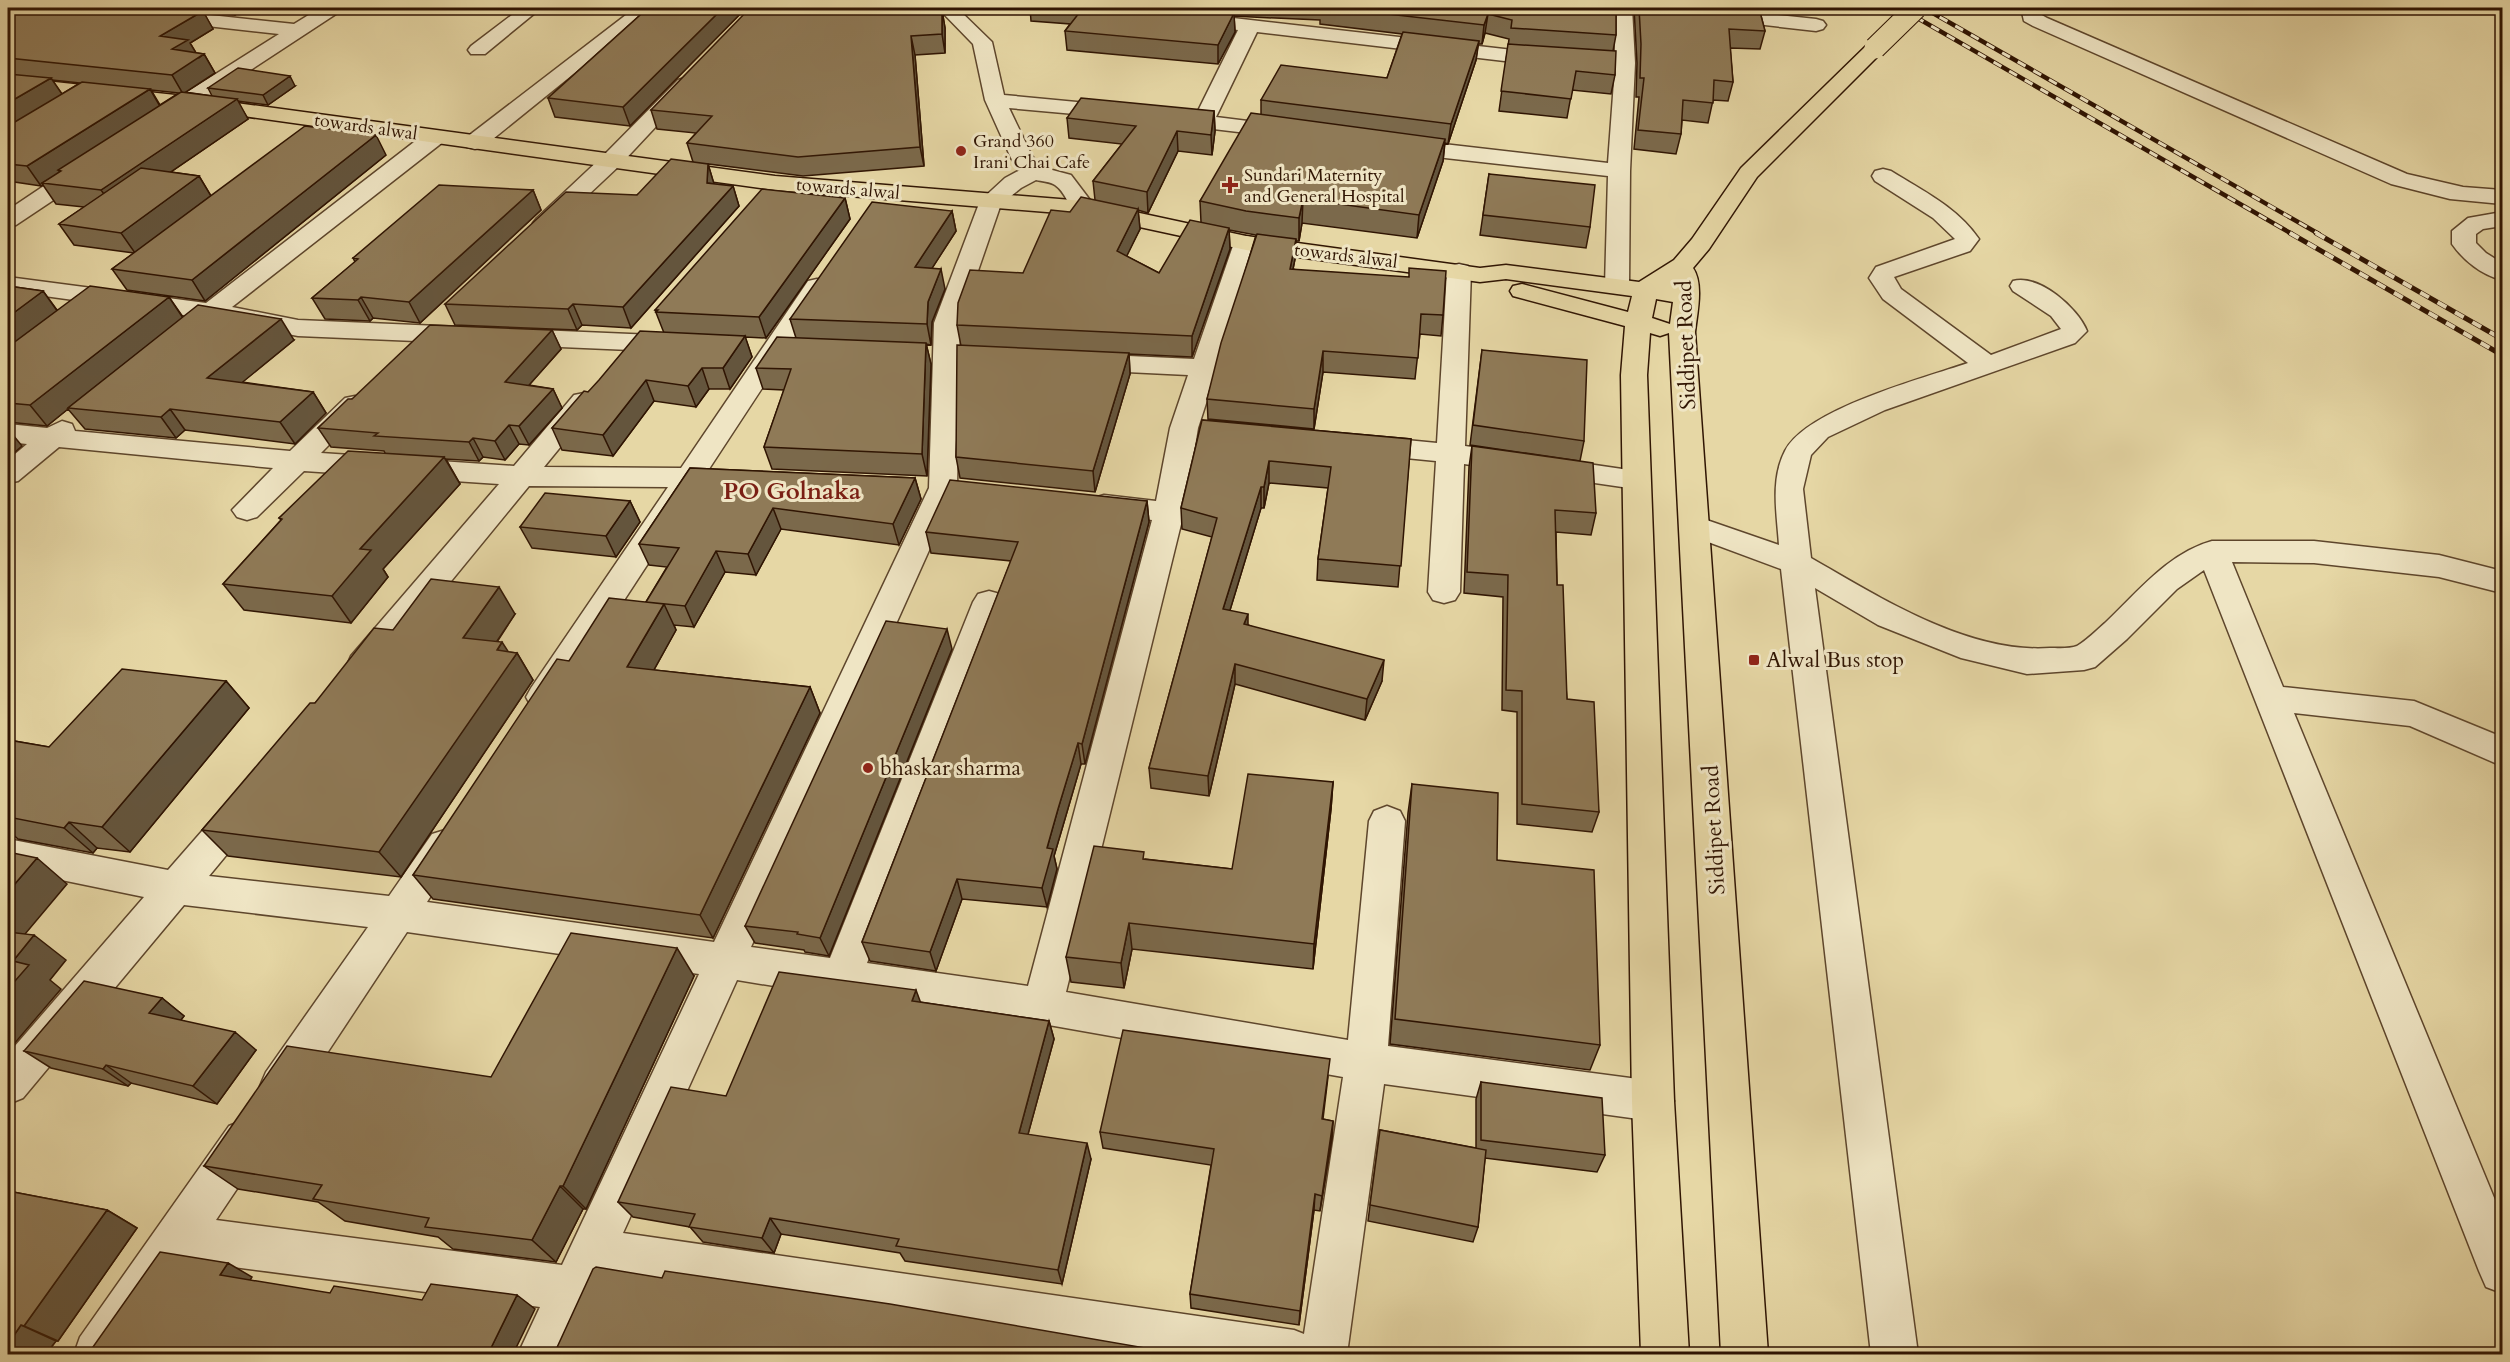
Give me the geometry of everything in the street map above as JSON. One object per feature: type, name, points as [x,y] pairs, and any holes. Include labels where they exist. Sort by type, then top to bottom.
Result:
[{"type":"main road","points":[[1685,281],[1701,244],[1749,173],[1916,8]]},
{"type":"main road","name":"towards alwal","points":[[8,83],[185,102],[775,183],[1084,208],[1246,243],[1470,273],[1506,273],[1631,287]]},
{"type":"main road","points":[[1470,273],[1490,282],[1638,323],[1683,332]]},
{"type":"main road","name":"Siddipet Road","points":[[1665,1354],[1653,1101],[1636,480],[1634,375],[1638,323],[1631,287],[1685,281],[1683,332],[1745,1354]]},
{"type":"street","points":[[100,8],[295,30]]},
{"type":"street","points":[[146,129],[332,8]]},
{"type":"street","points":[[478,50],[532,8]]},
{"type":"street","points":[[475,142],[646,8]]},
{"type":"street","points":[[947,8],[982,42],[995,100],[1022,158],[1033,172],[1064,180],[1084,208]]},
{"type":"street","points":[[1308,31],[1312,8]]},
{"type":"street","points":[[1623,8],[1625,63],[1619,171],[1631,287]]},
{"type":"street","points":[[1668,8],[1816,25]]},
{"type":"street","points":[[2030,8],[2031,17],[2040,22],[2399,179],[2443,191],[2478,197],[2502,197]]},
{"type":"street","points":[[1171,17],[1513,56],[1625,63]]},
{"type":"street","points":[[1203,121],[1250,25]]},
{"type":"street","points":[[532,235],[611,161],[701,67]]},
{"type":"street","points":[[63,108],[92,92]]},
{"type":"street","points":[[995,100],[1308,134]]},
{"type":"street","points":[[300,143],[328,122]]},
{"type":"street","points":[[184,332],[435,137]]},
{"type":"street","points":[[1378,143],[1619,171]]},
{"type":"street","points":[[8,220],[106,155]]},
{"type":"street","points":[[541,1354],[574,1289],[943,489],[947,322],[991,201],[1013,183],[1033,172]]},
{"type":"street","points":[[1883,176],[1952,221],[1967,239],[1962,246],[1885,272],[1881,278],[1884,284],[1892,294],[1989,366]]},
{"type":"street","points":[[752,210],[775,183]]},
{"type":"street","points":[[863,221],[883,192]]},
{"type":"street","points":[[2502,219],[2476,223],[2464,231],[2464,244],[2477,258],[2502,273]]},
{"type":"street","points":[[1043,1006],[1169,512],[1196,429],[1205,368],[1246,243]]},
{"type":"street","points":[[531,716],[689,477],[763,347],[836,260]]},
{"type":"street","points":[[1444,592],[1450,453],[1470,273]]},
{"type":"street","points":[[70,316],[125,275]]},
{"type":"street","points":[[8,284],[211,311],[298,328],[704,345]]},
{"type":"street","points":[[1894,1354],[1796,563],[1789,489],[1798,452],[1818,431],[1875,404],[2066,338],[2074,331],[2072,323],[2057,309],[2022,286]]},
{"type":"street","points":[[403,357],[454,308]]},
{"type":"street","points":[[346,686],[658,315]]},
{"type":"street","points":[[763,347],[809,349]]},
{"type":"street","points":[[1064,361],[1205,368]]},
{"type":"street","points":[[247,510],[370,389]]},
{"type":"street","points":[[8,474],[78,417]]},
{"type":"street","points":[[8,433],[297,461],[522,476],[735,479]]},
{"type":"street","points":[[1335,442],[1450,453],[1636,480]]},
{"type":"street","points":[[1074,502],[1169,512]]},
{"type":"street","points":[[1695,526],[1796,563],[1889,617],[1972,650],[2027,662],[2084,658],[2116,631],[2166,581],[2212,551],[2243,549],[2326,553],[2439,566],[2502,582]]},
{"type":"street","points":[[2212,551],[2502,1271]]},
{"type":"street","points":[[841,978],[989,602]]},
{"type":"street","points":[[2272,698],[2414,714],[2502,752]]},
{"type":"street","points":[[8,1084],[261,787]]},
{"type":"street","points":[[1324,1354],[1366,1062],[1387,821]]},
{"type":"street","points":[[97,1354],[458,825]]},
{"type":"street","points":[[8,854],[177,888],[399,914],[1043,1006],[1366,1062],[1653,1101]]},
{"type":"street","points":[[177,1237],[574,1289],[614,1254],[1294,1354]]},
{"type":"building","points":[[8,8],[174,8],[203,11],[160,36],[188,40],[172,49],[204,54],[172,75],[8,58]]},
{"type":"building","points":[[648,8],[723,8],[623,107],[548,98]]},
{"type":"building","points":[[750,8],[940,8],[942,10],[942,34],[911,36],[920,147],[798,157],[687,143],[712,116],[651,110]]},
{"type":"building","points":[[1083,8],[1173,8],[1234,13],[1218,45],[1065,31]]},
{"type":"building","points":[[1335,8],[1616,8],[1616,35],[1511,28],[1512,20],[1488,14],[1484,25]]},
{"type":"building","points":[[1639,8],[1759,8],[1765,31],[1729,29],[1733,82],[1714,80],[1713,103],[1683,100],[1681,134],[1638,130],[1644,78],[1640,78]]},
{"type":"building","points":[[1403,32],[1479,41],[1451,124],[1261,100],[1281,65],[1387,78]]},
{"type":"building","points":[[1508,44],[1616,51],[1615,75],[1576,71],[1571,99],[1501,91]]},
{"type":"building","points":[[238,68],[290,76],[263,95],[208,88]]},
{"type":"building","points":[[8,74],[51,78],[8,103]]},
{"type":"building","points":[[82,82],[150,89],[27,166],[8,164],[8,126]]},
{"type":"building","points":[[181,92],[237,99],[101,190],[42,183],[61,171],[58,170]]},
{"type":"building","points":[[1081,98],[1214,111],[1211,135],[1177,131],[1147,192],[1093,181],[1136,126],[1067,118]]},
{"type":"building","points":[[1251,113],[1445,139],[1419,215],[1303,199],[1299,218],[1246,211],[1200,201]]},
{"type":"building","points":[[305,126],[376,135],[192,280],[112,269]]},
{"type":"building","points":[[671,159],[708,164],[707,183],[733,186],[623,307],[573,304],[568,309],[445,304],[566,192],[637,195]]},
{"type":"building","points":[[141,168],[199,176],[121,233],[59,224]]},
{"type":"building","points":[[1489,174],[1595,185],[1590,227],[1483,215]]},
{"type":"building","points":[[439,185],[533,190],[409,302],[361,297],[358,300],[312,298],[358,259],[353,258]]},
{"type":"building","points":[[762,189],[845,198],[759,317],[656,312],[658,310],[655,310]]},
{"type":"building","points":[[1081,197],[1138,209],[1117,251],[1159,273],[1190,220],[1229,228],[1192,336],[957,325],[958,303],[970,270],[1023,273],[1051,210],[1070,212]]},
{"type":"building","points":[[872,202],[952,211],[915,267],[941,269],[928,302],[927,324],[790,319]]},
{"type":"building","points":[[1257,234],[1296,239],[1290,269],[1409,277],[1409,268],[1446,271],[1443,315],[1421,314],[1418,358],[1323,351],[1314,409],[1207,399],[1221,343]]},
{"type":"building","points":[[8,286],[43,291],[8,317]]},
{"type":"building","points":[[90,286],[169,297],[30,405],[8,403],[8,347]]},
{"type":"building","points":[[198,305],[281,319],[207,378],[313,392],[280,422],[170,409],[161,417],[68,408]]},
{"type":"building","points":[[430,325],[552,330],[505,382],[553,389],[519,426],[509,425],[495,441],[473,438],[469,442],[374,436],[378,433],[318,428],[348,399],[352,399]]},
{"type":"building","points":[[640,331],[745,336],[723,368],[702,368],[688,386],[646,380],[603,435],[552,428],[584,391],[588,392],[599,380]]},
{"type":"building","points":[[777,337],[926,343],[922,454],[764,447],[791,369],[756,368]]},
{"type":"building","points":[[957,345],[1129,353],[1093,471],[956,457]]},
{"type":"building","points":[[1482,350],[1587,360],[1584,441],[1473,425]]},
{"type":"building","points":[[1202,420],[1411,439],[1401,566],[1318,559],[1331,467],[1269,461],[1264,487],[1261,487],[1223,609],[1248,614],[1244,624],[1384,660],[1367,699],[1235,664],[1208,776],[1149,768],[1217,518],[1181,508]]},
{"type":"building","points":[[1472,446],[1593,463],[1596,513],[1555,510],[1557,585],[1563,585],[1567,699],[1594,702],[1599,812],[1522,804],[1522,691],[1506,690],[1508,575],[1467,572]]},
{"type":"building","points":[[348,451],[444,457],[360,549],[371,550],[332,596],[223,584],[282,519],[279,518]]},
{"type":"building","points":[[690,468],[915,478],[893,524],[773,508],[748,554],[716,551],[685,606],[646,602],[679,548],[639,544]]},
{"type":"building","points":[[950,480],[1147,501],[1082,744],[1078,743],[1047,848],[1053,849],[1042,888],[957,879],[930,952],[862,942],[1018,542],[926,532]]},
{"type":"building","points":[[545,493],[630,501],[606,536],[520,527]]},
{"type":"building","points":[[431,579],[499,587],[463,638],[502,642],[497,650],[517,653],[379,852],[202,830],[310,703],[315,703],[374,628],[393,630]]},
{"type":"building","points":[[609,598],[664,604],[627,667],[810,687],[700,915],[413,875],[557,659],[569,661]]},
{"type":"building","points":[[886,621],[947,629],[820,938],[797,934],[798,932],[745,926]]},
{"type":"building","points":[[122,669],[226,681],[102,827],[69,822],[64,828],[8,817],[8,740],[49,747]]},
{"type":"building","points":[[1248,774],[1333,782],[1314,944],[1129,923],[1121,963],[1066,957],[1094,846],[1144,852],[1143,859],[1232,869]]},
{"type":"building","points":[[1412,784],[1498,793],[1497,860],[1594,870],[1600,1045],[1395,1019]]},
{"type":"building","points":[[8,852],[37,858],[8,892]]},
{"type":"building","points":[[8,932],[34,935],[13,961],[29,965],[8,989]]},
{"type":"building","points":[[571,933],[677,948],[563,1186],[560,1186],[532,1240],[425,1227],[429,1218],[313,1199],[322,1185],[204,1166],[287,1046],[491,1077]]},
{"type":"building","points":[[779,972],[916,990],[912,1001],[1049,1021],[1019,1133],[1087,1143],[1058,1270],[896,1246],[899,1239],[770,1218],[762,1238],[689,1227],[695,1214],[618,1202],[671,1087],[726,1096]]},
{"type":"building","points":[[84,981],[162,998],[149,1013],[235,1032],[193,1086],[106,1065],[103,1069],[24,1051]]},
{"type":"building","points":[[1123,1030],[1330,1059],[1322,1119],[1333,1121],[1322,1196],[1315,1194],[1300,1311],[1190,1294],[1214,1149],[1100,1132]]},
{"type":"building","points":[[1481,1082],[1602,1098],[1605,1155],[1481,1140]]},
{"type":"building","points":[[1380,1130],[1486,1150],[1478,1227],[1370,1205]]},
{"type":"building","points":[[8,1191],[107,1210],[24,1326],[21,1325],[8,1344]]},
{"type":"building","points":[[160,1252],[228,1263],[220,1275],[330,1293],[334,1286],[422,1300],[431,1284],[517,1295],[488,1354],[88,1354]]},
{"type":"building","points":[[596,1267],[662,1278],[665,1271],[890,1304],[1157,1350],[1156,1354],[554,1354],[593,1269]]},
{"type":"railway","points":[[1900,8],[2292,234]]},
{"type":"railway","points":[[1924,8],[2319,234]]},
{"type":"railway","points":[[2290,233],[2502,355]]},
{"type":"railway","points":[[2316,233],[2502,339]]},
{"type":"place","name":"Grand 360 Irani Chai Cafe","points":[[961,151]]},
{"type":"place","name":"Sundari Maternity and General Hospital","points":[[1230,185]]},
{"type":"place","name":"Alwal Bus stop","points":[[1754,660]]},
{"type":"place","name":"bhaskar sharma","points":[[868,768]]},
{"type":"district","name":"PO Golnaka","points":[[792,491]]}]
